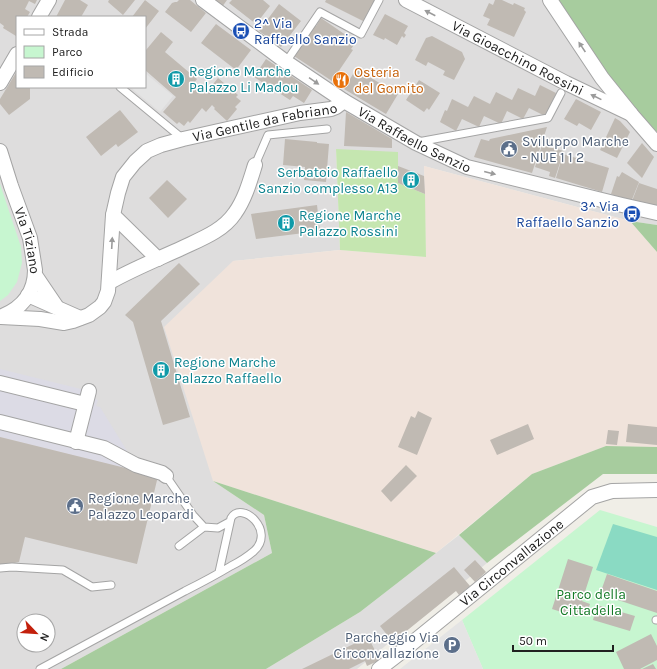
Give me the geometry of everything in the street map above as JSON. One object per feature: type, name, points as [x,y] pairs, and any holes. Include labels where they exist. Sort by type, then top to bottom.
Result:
[{"type":"street","points":[[40,16],[49,0]]},
{"type":"street","name":"Via Raffaello Sanzio","points":[[203,0],[286,62],[344,101],[416,143],[467,167],[657,213]]},
{"type":"street","name":"Via Gioacchino Rossini","points":[[406,0],[566,83],[631,114]]},
{"type":"street","points":[[550,0],[602,78],[657,144]]},
{"type":"street","points":[[0,83],[16,56]]},
{"type":"street","name":"Via Gentile da Fabriano","points":[[1,317],[40,319],[64,323],[73,322],[94,312],[100,307],[107,296],[110,282],[113,215],[118,193],[123,177],[135,162],[147,151],[161,145],[183,139],[294,115],[331,109],[344,101]]},
{"type":"street","name":"Via Tiziano","points":[[0,151],[30,238],[35,275],[31,289],[19,307],[11,313],[1,317]]},
{"type":"street","points":[[110,282],[209,235],[224,225],[230,220],[239,206],[255,165]]},
{"type":"street","points":[[113,215],[158,259]]},
{"type":"street","points":[[35,275],[56,306]]},
{"type":"street","points":[[27,297],[56,306],[80,318]]},
{"type":"street","points":[[27,297],[30,310],[40,319]]},
{"type":"street","points":[[0,383],[87,398],[76,442]]},
{"type":"street","points":[[0,422],[104,448],[136,465],[162,473],[166,476]]},
{"type":"street","name":"Via Circonvallazione","points":[[378,669],[400,653],[592,497],[612,491],[657,490]]},
{"type":"lane","points":[[286,62],[320,12],[361,34],[379,0]]},
{"type":"lane","name":"Via Gentile da Fabriano","points":[[121,88],[183,139]]},
{"type":"lane","points":[[416,143],[548,118],[561,93]]},
{"type":"lane","points":[[255,165],[268,135],[327,129]]},
{"type":"lane","points":[[166,476],[193,515],[204,527]]},
{"type":"lane","points":[[40,669],[220,572],[244,559],[255,551],[262,538],[259,526],[255,519],[251,516],[241,513],[234,514],[232,516],[229,522],[220,572]]},
{"type":"lane","points":[[179,546],[204,527],[218,528],[229,522]]},
{"type":"lane","points":[[0,568],[12,567],[63,570],[92,587],[111,585]]},
{"type":"shaded area","points":[[0,0],[558,0],[643,117],[657,132],[657,225],[630,221],[424,166],[425,194],[398,183],[336,149],[340,250],[233,261],[213,481],[264,515],[272,553],[61,669],[0,669]]},
{"type":"shaded area","points":[[146,74],[173,96],[160,112],[131,88],[146,88]]},
{"type":"shaded area","points":[[424,166],[630,221],[657,252],[657,447],[606,446],[532,474],[436,553],[213,481],[164,327],[233,261],[340,250],[426,257]]},
{"type":"shaded area","points":[[0,369],[93,392],[92,398],[98,400],[96,406],[100,407],[140,472],[0,437]]},
{"type":"shaded area","points":[[459,535],[487,563],[357,669],[266,669],[360,612]]},
{"type":"shaded area","name":"Parcheggio Via Circonvallazione","points":[[462,620],[483,669],[400,669]]},
{"type":"green space","points":[[558,0],[657,0],[657,132],[605,71]]},
{"type":"green space","points":[[336,149],[398,152],[398,183],[425,194],[426,257],[340,250]]},
{"type":"green space","points":[[0,184],[21,247],[22,263],[17,282],[8,295],[0,301]]},
{"type":"green space","points":[[630,221],[657,225],[657,252]]},
{"type":"green space","points":[[606,446],[657,447],[657,474],[603,474],[487,563],[459,535],[532,474]]},
{"type":"green space","points":[[213,481],[436,553],[360,612],[266,669],[61,669],[272,553],[264,515]]},
{"type":"green space","name":"Parco della Cittadella","points":[[600,510],[657,527],[657,669],[483,669],[462,620]]},
{"type":"green space","points":[[613,524],[657,537],[657,590],[596,570]]},
{"type":"building","points":[[0,0],[37,0],[35,4],[29,1],[25,9],[30,12],[28,16],[16,16],[16,36],[3,28],[4,26],[0,23]]},
{"type":"building","points":[[65,0],[80,0],[88,5],[82,16],[57,16]]},
{"type":"building","points":[[109,0],[135,0],[123,15],[108,2]]},
{"type":"building","points":[[145,0],[159,11],[146,28],[146,16],[133,16]]},
{"type":"building","points":[[179,0],[190,0],[206,13],[191,32],[165,12],[172,3]]},
{"type":"building","points":[[213,0],[227,0],[222,7]]},
{"type":"building","points":[[232,0],[263,0],[270,6],[256,24],[229,3]]},
{"type":"building","points":[[326,0],[376,0],[365,22],[325,2]]},
{"type":"building","points":[[495,0],[502,0],[513,5],[514,3],[525,8],[524,10],[526,12],[514,37],[487,25],[490,19],[483,16],[489,3],[493,5]]},
{"type":"building","points":[[279,4],[301,21],[281,47],[259,31]]},
{"type":"building","points":[[385,14],[408,26],[404,33],[406,35],[404,38],[402,36],[397,45],[385,38],[384,40],[373,35]]},
{"type":"building","points":[[321,18],[356,42],[351,49],[353,50],[332,81],[294,56]]},
{"type":"building","points":[[216,24],[251,50],[236,70],[201,43]]},
{"type":"building","name":"Regione Marche Palazzo Li Madou","points":[[161,32],[173,42],[165,52],[197,79],[194,83],[206,93],[218,78],[238,95],[236,97],[241,101],[235,107],[237,109],[227,121],[214,109],[215,108],[212,105],[206,112],[202,108],[190,123],[188,121],[184,126],[179,122],[177,124],[163,112],[176,97],[146,71],[146,50]]},
{"type":"building","points":[[432,36],[462,52],[465,59],[454,80],[443,75],[445,71],[428,62],[426,66],[415,60],[426,38]]},
{"type":"building","points":[[266,59],[312,90],[304,103],[293,96],[290,100],[254,77]]},
{"type":"building","points":[[356,69],[398,94],[386,114],[344,89]]},
{"type":"building","points":[[16,73],[16,88],[30,88],[30,99],[9,115],[0,104],[0,99]]},
{"type":"building","points":[[419,80],[440,93],[429,110],[427,108],[424,112],[406,100]]},
{"type":"building","points":[[540,85],[556,93],[545,116],[529,108],[523,119],[507,111],[501,124],[484,116],[479,127],[462,119],[456,131],[440,122],[452,99],[468,107],[474,96],[490,104],[496,92],[512,100],[518,88],[535,96]]},
{"type":"building","points":[[576,99],[601,112],[591,130],[579,123],[577,126],[564,119]]},
{"type":"building","points":[[120,110],[138,132],[118,147],[116,144],[101,156],[86,137]]},
{"type":"building","points":[[346,112],[392,139],[392,148],[344,146]]},
{"type":"building","points":[[615,118],[620,121],[630,132],[617,158],[600,150]]},
{"type":"building","name":"Sviluppo Marche - NUE 1 1 2","points":[[547,127],[532,173],[474,157],[481,139],[489,141],[490,139]]},
{"type":"building","points":[[285,139],[329,144],[326,182],[304,180],[305,167],[283,165]]},
{"type":"building","points":[[642,143],[654,157],[642,178],[627,163]]},
{"type":"building","points":[[542,145],[564,151],[555,178],[549,176],[550,172],[535,167]]},
{"type":"building","points":[[563,154],[609,168],[602,192],[556,178]]},
{"type":"building","name":"Serbatoio Raffaello Sanzio complesso A13","points":[[398,166],[424,176],[425,194],[398,183]]},
{"type":"building","points":[[622,172],[639,182],[631,202],[611,194],[617,176],[619,177]]},
{"type":"building","points":[[167,180],[187,199],[168,218],[149,198]]},
{"type":"building","points":[[639,183],[657,189],[657,209],[632,201]]},
{"type":"building","name":"Regione Marche Palazzo Rossini","points":[[317,205],[320,231],[256,239],[251,214]]},
{"type":"building","name":"Regione Marche Palazzo Raffaello","points":[[179,263],[200,284],[161,321],[190,417],[163,425],[133,322],[125,315]]},
{"type":"building","points":[[418,411],[432,418],[417,455],[398,447],[411,416],[415,418]]},
{"type":"building","points":[[528,424],[534,439],[497,455],[490,440]]},
{"type":"building","points":[[628,424],[657,427],[657,445],[626,442]]},
{"type":"building","points":[[608,430],[619,431],[617,445],[606,444]]},
{"type":"building","name":"Regione Marche Palazzo Leopardi","points":[[0,437],[158,476],[137,564],[25,537],[19,562],[0,566]]},
{"type":"building","points":[[406,465],[417,476],[391,502],[381,491]]},
{"type":"building","points":[[568,559],[593,567],[582,601],[590,604],[586,616],[578,614],[577,617],[552,609]]},
{"type":"building","points":[[475,560],[486,572],[475,582],[464,570]]},
{"type":"building","points":[[454,567],[470,586],[459,595],[456,591],[404,633],[407,637],[396,646],[380,626]]},
{"type":"building","points":[[607,574],[657,591],[657,613],[600,594]]},
{"type":"building","points":[[597,605],[635,616],[630,631],[593,620]]},
{"type":"building","points":[[651,634],[657,646],[657,660],[640,669],[624,669],[616,652]]},
{"type":"building","points":[[368,637],[380,660],[367,666],[365,661],[349,669],[302,669]]},
{"type":"building","points":[[653,664],[656,669],[642,669]]},
{"type":"place","name":"2^ Via Raffaello Sanzio","points":[[241,31]]},
{"type":"place","name":"Regione Marche Palazzo Li Madou","points":[[176,79]]},
{"type":"place","name":"Osteria del Gomito","points":[[341,80]]},
{"type":"place","name":"Sviluppo Marche - NUE 1 1 2","points":[[509,149]]},
{"type":"place","name":"Serbatoio Raffaello Sanzio complesso A13","points":[[411,180]]},
{"type":"place","name":"3^ Via Raffaello Sanzio","points":[[632,214]]},
{"type":"place","name":"Regione Marche Palazzo Rossini","points":[[286,223]]},
{"type":"place","name":"Regione Marche Palazzo Raffaello","points":[[161,370]]},
{"type":"place","name":"Regione Marche Palazzo Leopardi","points":[[75,506]]},
{"type":"place","name":"Parcheggio Via Circonvallazione","points":[[452,645]]}]
